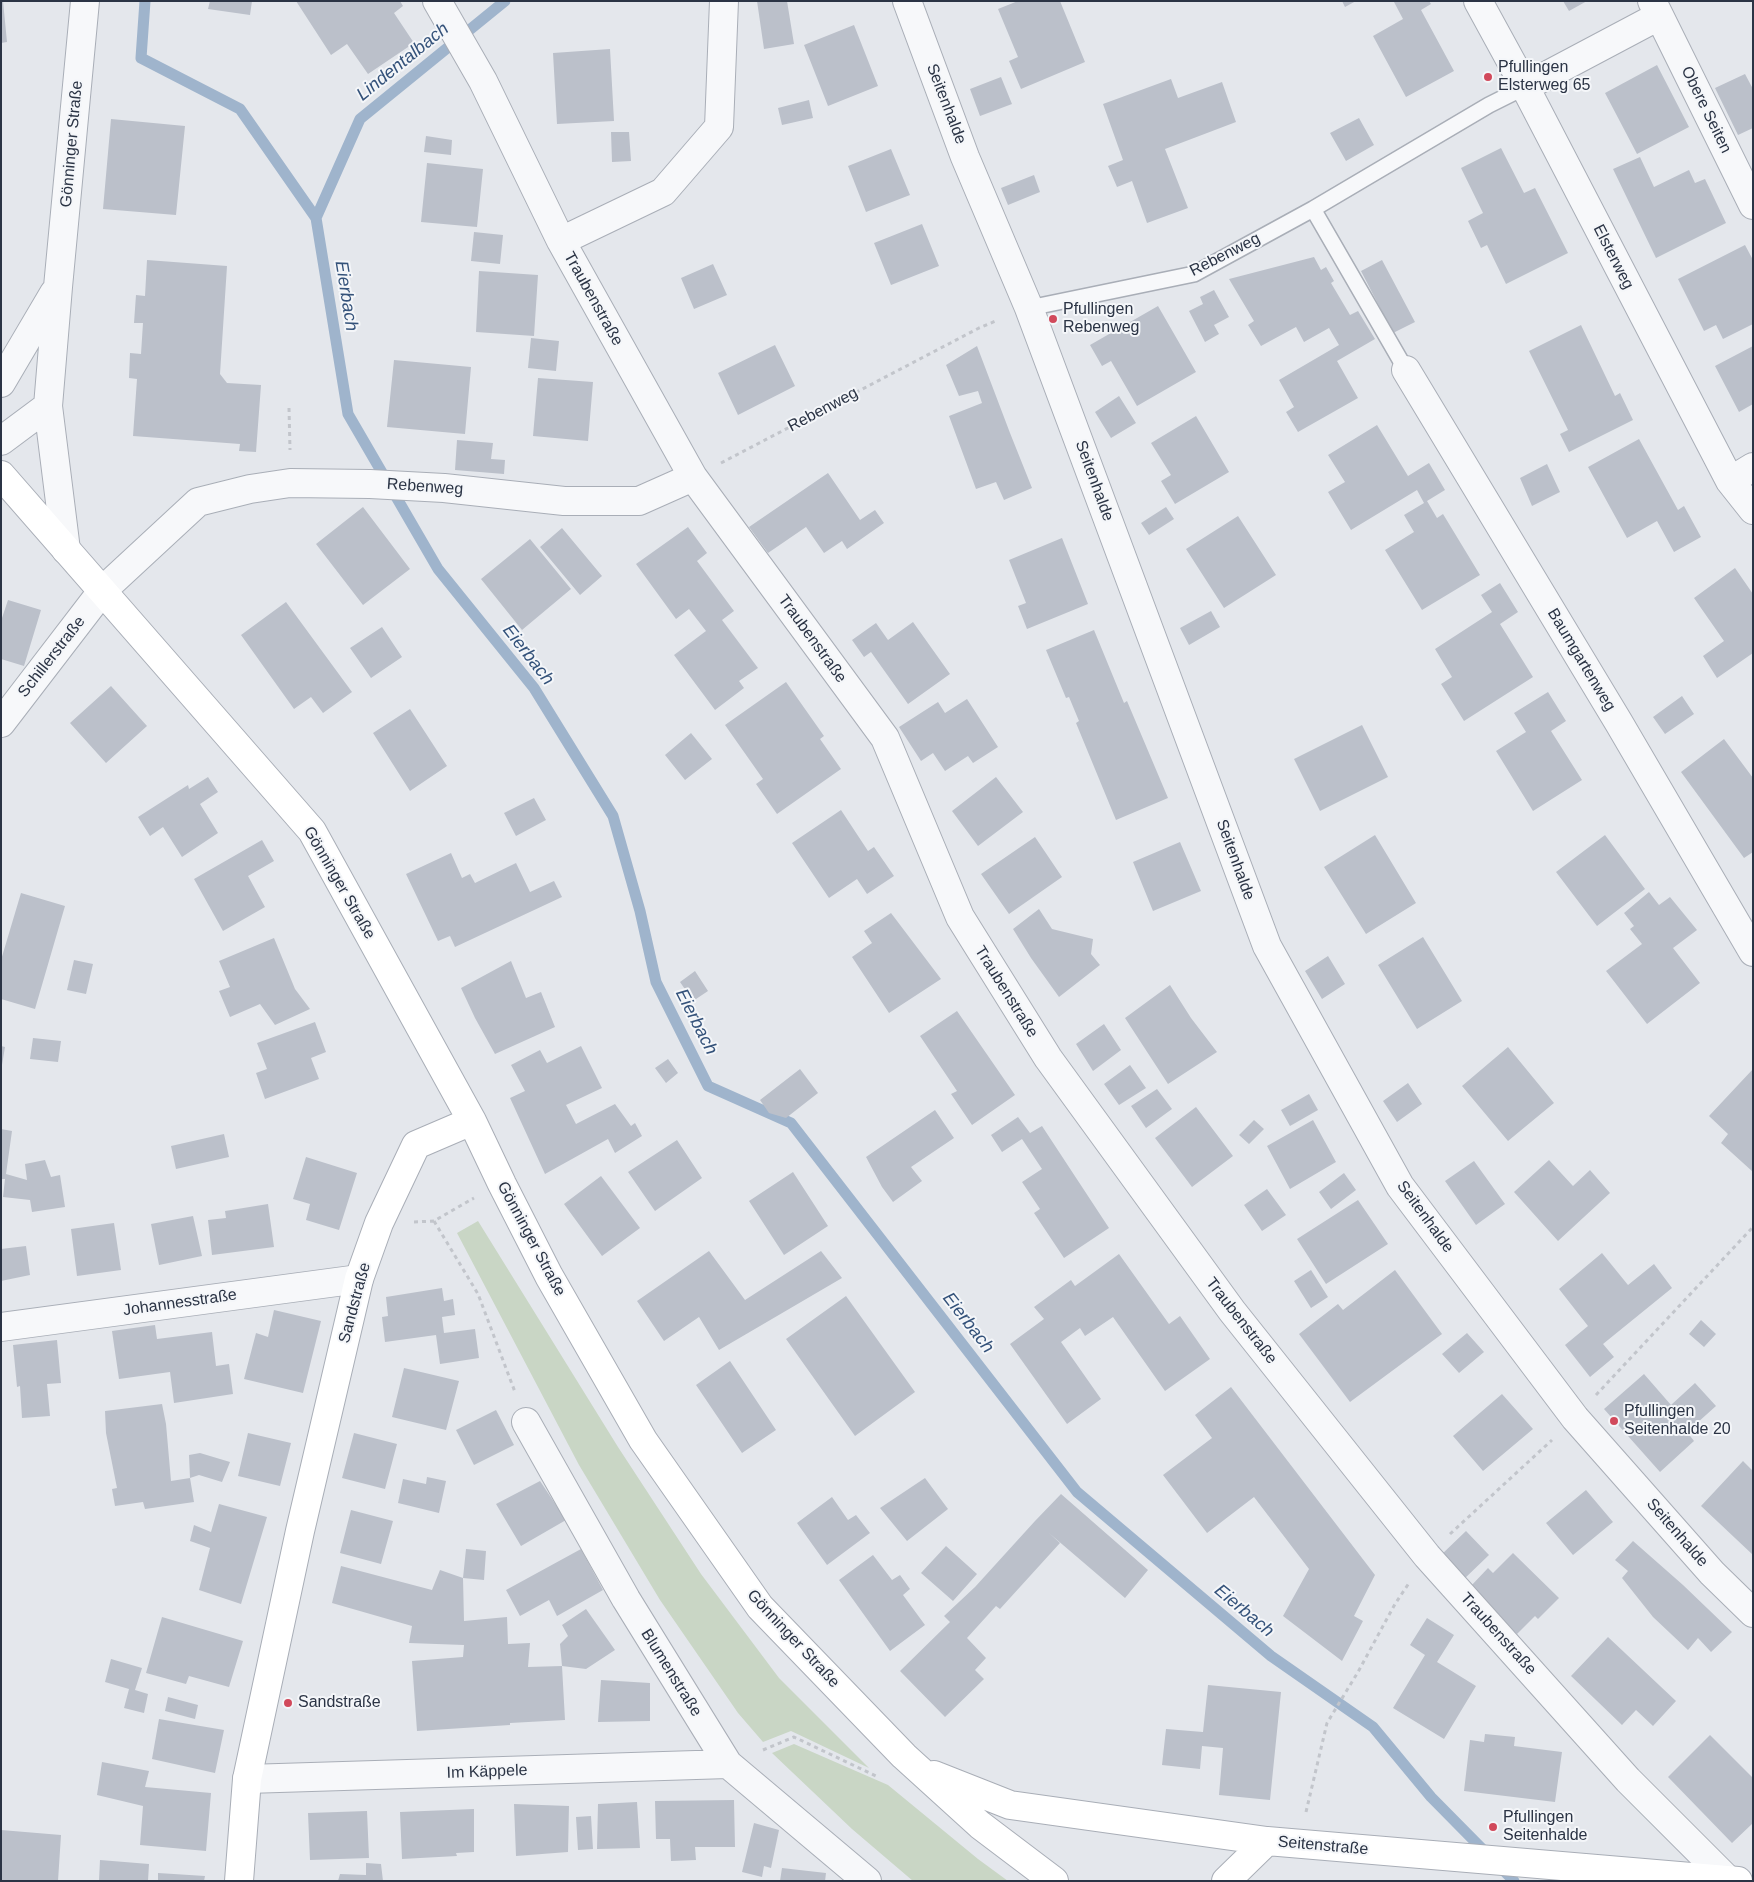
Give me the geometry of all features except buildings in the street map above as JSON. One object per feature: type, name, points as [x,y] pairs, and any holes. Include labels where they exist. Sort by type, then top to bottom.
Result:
[{"type":"main road","name":"Gönninger Straße","points":[[1,475],[312,831],[472,1121],[549,1276],[642,1440],[760,1608],[917,1768],[980,1825],[1054,1881]]},
{"type":"main road","name":"Sandstraße","points":[[238,1881],[248,1779],[300,1531],[359,1279],[379,1223],[416,1144],[472,1121]]},
{"type":"main road","name":"Seitenstraße","points":[[917,1768],[1010,1805],[1267,1842],[1733,1880]]},
{"type":"main road","points":[[1226,1881],[1267,1842]]},
{"type":"street","name":"Gönninger Straße","points":[[66,550],[48,406],[85,1]]},
{"type":"street","name":"Traubenstraße","points":[[437,1],[483,81],[561,241],[694,477],[885,738],[960,917],[1048,1058],[1232,1311],[1427,1556],[1628,1780],[1733,1880]]},
{"type":"street","points":[[561,241],[663,192],[719,127],[724,1]]},
{"type":"street","name":"Seitenhalde","points":[[907,1],[966,157],[1029,308],[1267,946],[1400,1186],[1575,1418],[1712,1573],[1753,1613]]},
{"type":"street","name":"Elsterweg","points":[[1478,1],[1525,87],[1730,481],[1753,510]]},
{"type":"street","name":"Obere Seiten","points":[[1525,87],[1655,8],[1753,205]]},
{"type":"street","points":[[1,383],[58,287]]},
{"type":"street","name":"Baumgartenweg","points":[[1406,370],[1619,723],[1753,952]]},
{"type":"street","points":[[1,441],[48,406]]},
{"type":"street","points":[[1730,481],[1753,467]]},
{"type":"street","name":"Rebenweg","points":[[103,590],[198,502],[250,489],[290,483],[370,484],[444,488],[564,501],[639,501],[694,477]]},
{"type":"street","name":"Schillerstraße","points":[[1,723],[103,590]]},
{"type":"street","name":"Johannesstraße","points":[[1,1327],[359,1279]]},
{"type":"street","name":"Blumenstraße","points":[[526,1422],[626,1599],[728,1764],[867,1881]]},
{"type":"street","name":"Im Käppele","points":[[248,1779],[728,1764]]},
{"type":"lane","name":"Rebenweg","points":[[1029,308],[1194,274],[1313,209],[1489,105],[1525,87]]},
{"type":"lane","points":[[1313,209],[1406,370]]},
{"type":"path","name":"Rebenweg","points":[[694,477],[979,328],[1029,308]]},
{"type":"path","points":[[289,408],[290,483]]},
{"type":"path","points":[[469,1200],[434,1221],[478,1294],[526,1422]]},
{"type":"path","points":[[1299,1845],[1327,1723],[1358,1672],[1395,1604],[1427,1556]]},
{"type":"path","points":[[728,1764],[794,1737],[883,1779]]},
{"type":"green space","points":[[478,1221],[618,1447],[701,1574],[779,1678],[869,1768],[791,1731],[763,1742],[738,1713],[660,1600],[579,1465],[457,1233]]},
{"type":"green space","points":[[794,1744],[888,1785],[978,1859],[1008,1881],[913,1881],[852,1829],[772,1753]]},
{"type":"waterway","name":"Eierbach","points":[[145,1],[141,58],[240,109],[316,218],[348,414],[438,569],[534,688],[613,816],[640,911],[656,982],[708,1086],[791,1123],[1077,1492],[1271,1656],[1373,1727],[1431,1797],[1514,1881]]},
{"type":"waterway","name":"Lindentalbach","points":[[316,218],[360,119],[505,1]]},
{"type":"place","name":"Pfullingen Elsterweg 65","points":[[1488,77]]},
{"type":"place","name":"Pfullingen Rebenweg","points":[[1053,319]]},
{"type":"place","name":"Pfullingen Seitenhalde 20","points":[[1614,1421]]},
{"type":"place","name":"Sandstraße","points":[[288,1703]]},
{"type":"place","name":"Pfullingen Seitenhalde","points":[[1493,1827]]}]
